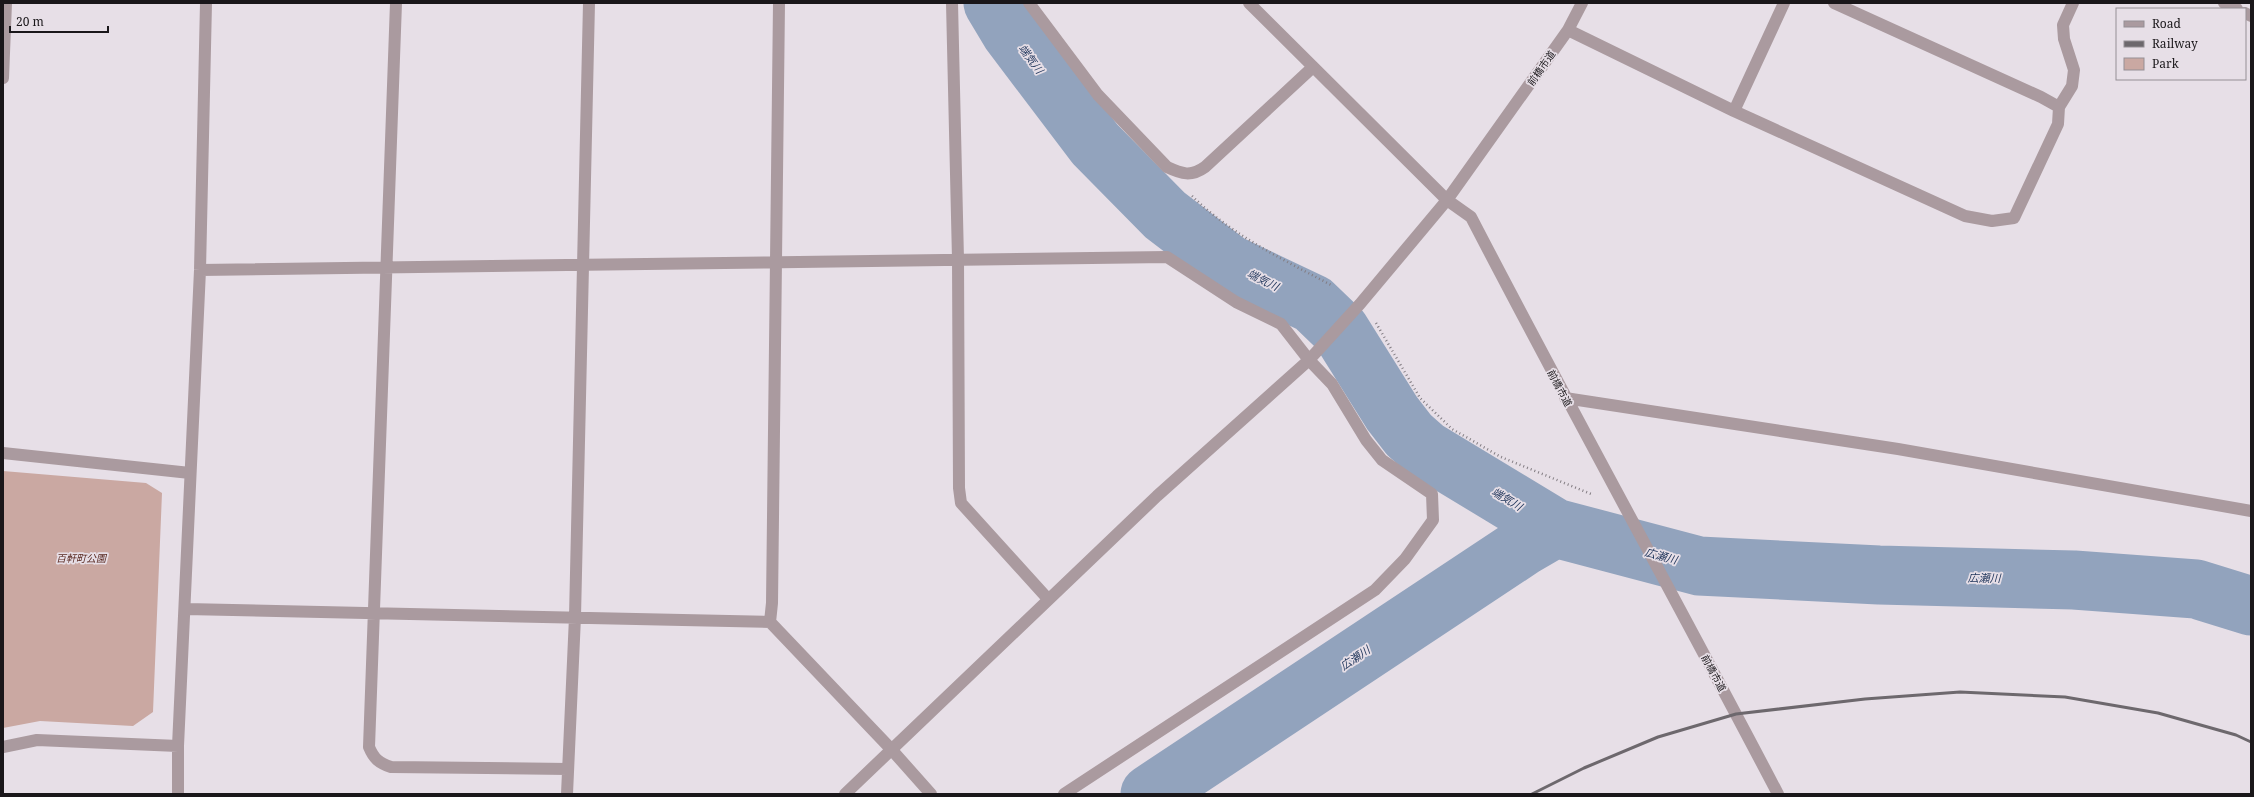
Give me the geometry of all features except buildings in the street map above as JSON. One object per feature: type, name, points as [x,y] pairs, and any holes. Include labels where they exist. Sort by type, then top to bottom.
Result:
[{"type":"street","points":[[3,78],[6,3]]},
{"type":"street","points":[[178,794],[178,746],[186,609],[190,472],[200,270],[206,3]]},
{"type":"street","points":[[396,3],[369,747],[373,756],[381,763],[391,767],[568,769]]},
{"type":"street","points":[[567,794],[575,617],[588,3]]},
{"type":"street","points":[[770,622],[772,603],[777,263],[779,3]]},
{"type":"street","points":[[952,3],[958,260],[959,488],[961,503],[1048,599]]},
{"type":"street","points":[[1029,3],[1098,95],[1167,167],[1182,174],[1195,174],[1205,167],[1312,67]]},
{"type":"street","points":[[845,794],[1157,496],[1309,360],[1360,304],[1447,200],[1312,67],[1250,3]]},
{"type":"street","name":"前橋市道","points":[[1582,3],[1568,30],[1447,200],[1471,217],[1565,398],[1674,597],[1778,794]]},
{"type":"street","points":[[1734,110],[1784,3]]},
{"type":"street","points":[[1834,3],[2041,97],[2059,107]]},
{"type":"street","points":[[1568,30],[1734,110],[1965,216],[1992,221],[2014,218],[2058,124],[2059,107],[2072,86],[2074,70],[2064,39],[2063,25],[2073,3]]},
{"type":"street","points":[[2224,3],[2234,8]]},
{"type":"street","points":[[200,270],[386,269],[582,264],[777,263],[1168,257],[1236,302],[1281,324],[1309,360],[1332,384],[1366,440],[1382,460],[1432,494],[1433,520],[1405,559],[1374,590],[1064,794]]},
{"type":"street","points":[[1565,398],[1898,449],[2251,511]]},
{"type":"street","points":[[3,453],[190,472]]},
{"type":"street","points":[[186,609],[770,622],[891,749],[931,794]]},
{"type":"street","points":[[3,747],[37,740],[178,746]]},
{"type":"path","points":[[1182,174],[1184,188],[1206,209],[1256,245],[1333,286]]},
{"type":"path","points":[[1376,323],[1420,398],[1452,429],[1501,457],[1592,495],[1621,500]]},
{"type":"green space","name":"百軒町公園","points":[[3,471],[146,483],[162,493],[153,712],[133,726],[40,721],[3,728]]},
{"type":"waterway","name":"端気川","points":[[993,3],[1011,33],[1095,144],[1165,215],[1229,264],[1313,304],[1340,330],[1392,413],[1409,435],[1426,450],[1555,528]]},
{"type":"waterway","name":"広瀬川","points":[[1150,794],[1524,546],[1555,528],[1699,566],[1879,575],[2074,580],[2196,589],[2251,606]]},
{"type":"railway","points":[[1532,794],[1584,768],[1658,737],[1736,714],[1865,699],[1960,692],[2065,697],[2158,713],[2236,735],[2251,742]]}]
